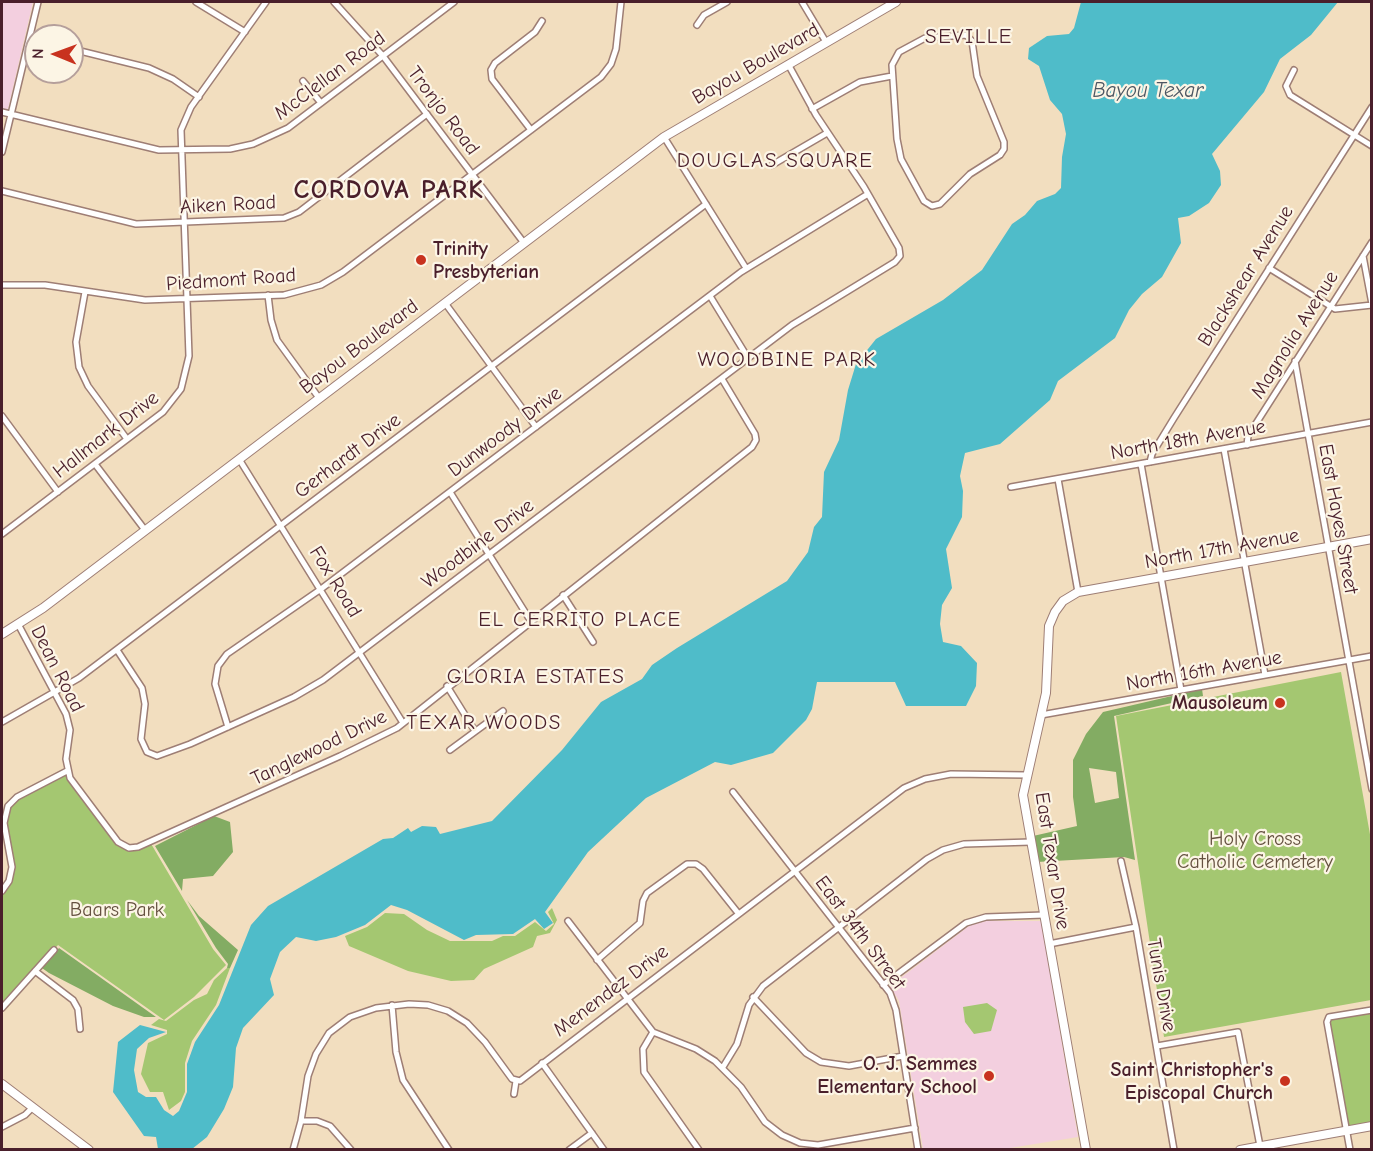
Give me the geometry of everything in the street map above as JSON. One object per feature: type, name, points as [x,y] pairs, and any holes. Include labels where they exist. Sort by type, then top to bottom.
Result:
[{"type":"main road","name":"Bayou Boulevard","points":[[2,634],[145,530],[664,137],[890,3]]},
{"type":"main road","name":"North 17th Avenue","points":[[1078,592],[1371,539]]},
{"type":"main road","name":"East Texar Drive","points":[[1078,592],[1063,601],[1051,619],[1049,677],[1023,795],[1087,1149]]},
{"type":"main road","points":[[2,1084],[89,1149]]},
{"type":"main road","points":[[1240,1149],[1371,1126]]},
{"type":"street","points":[[33,24],[38,2]]},
{"type":"street","points":[[196,2],[245,32]]},
{"type":"street","name":"Hallmark Drive","points":[[2,534],[163,412],[181,389],[189,361],[181,151],[183,123],[266,2]]},
{"type":"street","name":"Tronjo Road","points":[[334,2],[383,56],[524,243]]},
{"type":"street","points":[[340,7],[345,2]]},
{"type":"street","name":"McClellan Road","points":[[2,112],[159,150],[230,148],[253,144],[288,128],[454,2]]},
{"type":"street","name":"Piedmont Road","points":[[2,285],[45,285],[128,299],[186,298],[297,292],[332,279],[606,71],[616,49],[621,2]]},
{"type":"street","points":[[697,25],[704,15],[727,2]]},
{"type":"street","points":[[802,2],[826,42]]},
{"type":"street","points":[[531,130],[492,79],[491,70],[495,63],[535,32],[542,21]]},
{"type":"street","points":[[969,36],[977,76],[1004,142],[1004,149],[1000,155],[970,174],[940,204],[932,206],[925,202],[905,170],[898,149],[892,76],[896,56],[925,38],[969,36]]},
{"type":"street","points":[[84,52],[149,68],[173,79],[199,97]]},
{"type":"street","points":[[2,152],[24,59]]},
{"type":"street","points":[[788,64],[812,109],[868,194]]},
{"type":"street","points":[[1294,70],[1286,86],[1290,95],[1371,146]]},
{"type":"street","points":[[812,109],[860,82],[892,76]]},
{"type":"street","points":[[303,81],[321,103]]},
{"type":"street","name":"Blackshear Avenue","points":[[1150,462],[1152,454],[1371,107]]},
{"type":"street","name":"Aiken Road","points":[[2,191],[136,224],[275,220],[292,216],[427,114]]},
{"type":"street","points":[[772,165],[827,133]]},
{"type":"street","points":[[664,137],[746,268]]},
{"type":"street","name":"Woodbine Drive","points":[[117,650],[142,688],[145,704],[141,739],[147,752],[157,756],[228,727],[308,689],[361,652],[797,322],[895,262],[900,256],[899,248],[868,194]]},
{"type":"street","name":"Dunwoody Drive","points":[[228,727],[215,684],[216,672],[223,658],[321,589],[746,268],[868,194]]},
{"type":"street","name":"Gerhardt Drive","points":[[2,722],[55,693],[117,650],[706,204]]},
{"type":"street","name":"Magnolia Avenue","points":[[1247,445],[1248,436],[1371,242]]},
{"type":"street","points":[[1269,268],[1330,307],[1340,310],[1371,305],[1363,255]]},
{"type":"street","points":[[85,292],[76,342],[79,367],[87,386],[127,439]]},
{"type":"street","points":[[268,295],[271,320],[277,340],[319,398]]},
{"type":"street","points":[[710,296],[748,358]]},
{"type":"street","points":[[445,303],[536,427]]},
{"type":"street","name":"East Hayes Street","points":[[1295,361],[1371,789]]},
{"type":"street","name":"Tanglewood Drive","points":[[67,771],[118,842],[129,848],[138,848],[340,756],[403,723],[752,447],[756,440],[755,434],[722,379]]},
{"type":"street","points":[[2,416],[58,492]]},
{"type":"street","name":"North 18th Avenue","points":[[1011,486],[1371,422]]},
{"type":"street","points":[[1224,449],[1265,675]]},
{"type":"street","name":"Fox Road","points":[[239,459],[403,723]]},
{"type":"street","points":[[94,464],[145,530]]},
{"type":"street","points":[[1141,464],[1181,690]]},
{"type":"street","points":[[1058,479],[1078,592]]},
{"type":"street","points":[[450,492],[531,620]]},
{"type":"street","points":[[563,595],[593,642]]},
{"type":"street","name":"Dean Road","points":[[18,624],[66,714],[70,730],[67,771]]},
{"type":"street","name":"North 16th Avenue","points":[[1041,715],[1371,656]]},
{"type":"street","points":[[447,686],[475,730]]},
{"type":"street","points":[[450,750],[503,711]]},
{"type":"street","points":[[2,891],[9,881],[12,867],[4,823],[8,807],[17,797],[67,771]]},
{"type":"street","name":"Menendez Drive","points":[[516,1081],[894,794],[915,782],[951,774],[1026,775]]},
{"type":"street","name":"East 34th Street","points":[[733,792],[883,985],[896,1010],[918,1149]]},
{"type":"street","points":[[723,1067],[737,1044],[753,997],[769,981],[927,859],[943,850],[964,844],[1031,842]]},
{"type":"street","name":"Tunis Drive","points":[[1121,861],[1136,927],[1174,1149]]},
{"type":"street","points":[[597,960],[640,923],[643,901],[647,893],[687,864],[696,864],[703,869],[738,913]]},
{"type":"street","points":[[883,985],[966,922],[986,917],[1044,915]]},
{"type":"street","points":[[568,921],[653,1032],[696,1049],[723,1067],[741,1087],[765,1122],[782,1135],[800,1143],[828,1144],[915,1128]]},
{"type":"street","points":[[1049,944],[1136,927]]},
{"type":"street","points":[[2,1008],[54,950]]},
{"type":"street","points":[[35,971],[73,1000],[78,1009],[80,1029]]},
{"type":"street","points":[[753,997],[806,1053],[821,1062],[849,1066],[903,1056]]},
{"type":"street","points":[[392,1005],[397,1060],[403,1080],[449,1149]]},
{"type":"street","points":[[293,1149],[301,1121],[308,1076],[316,1054],[329,1033],[350,1017],[392,1005],[428,1005],[461,1018],[485,1042],[516,1081],[514,1094]]},
{"type":"street","points":[[1350,1149],[1327,1022],[1329,1017],[1371,1010]]},
{"type":"street","points":[[653,1032],[643,1049],[644,1072],[699,1149]]},
{"type":"street","points":[[1157,1046],[1238,1032],[1260,1146]]},
{"type":"street","points":[[542,1063],[604,1149]]},
{"type":"street","points":[[2,1127],[25,1115],[33,1107]]},
{"type":"street","points":[[301,1121],[317,1121],[330,1126],[351,1149]]},
{"type":"street","points":[[569,1149],[592,1133]]},
{"type":"shaded area","points":[[2,2],[33,2],[28,24],[24,24],[24,41],[8,109],[2,109]]},
{"type":"shaded area","name":"O. J. Semmes Elementary School","points":[[986,921],[1041,921],[1078,1137],[1004,1149],[923,1149],[899,1001],[890,986],[969,926]]},
{"type":"green space","name":"Holy Cross Catholic Cemetery","points":[[1341,672],[1371,840],[1371,1000],[1164,1037],[1116,716]]},
{"type":"green space","points":[[1202,689],[1203,696],[1114,716],[1135,860],[1124,857],[1037,862],[1033,836],[1077,826],[1073,797],[1073,760],[1086,734],[1103,712]],"holes":[[[1089,768],[1116,772],[1119,798],[1095,803]]]},
{"type":"green space","name":"Baars Park","points":[[67,771],[118,842],[129,848],[150,842],[213,949],[226,965],[194,997],[164,1020],[58,945],[2,1008],[2,891],[11,875],[4,823],[12,801]]},
{"type":"green space","points":[[214,816],[230,822],[233,852],[213,876],[183,879],[182,891],[155,846]]},
{"type":"green space","points":[[187,900],[199,916],[238,950],[230,968],[227,968],[228,964]]},
{"type":"green space","points":[[552,908],[557,920],[550,933],[537,936],[533,947],[484,969],[474,980],[451,981],[408,971],[349,946],[345,936],[367,927],[385,913],[404,914],[427,930],[450,941],[492,941],[503,936],[515,936],[535,922],[546,931],[554,924],[548,912]]},
{"type":"green space","points":[[59,948],[156,1017],[144,1017],[113,1006],[42,968]]},
{"type":"green space","points":[[230,968],[216,1005],[192,1041],[185,1063],[185,1092],[181,1101],[169,1110],[163,1092],[150,1092],[141,1074],[148,1043],[167,1034],[167,1030],[151,1025],[159,1019],[166,1021],[194,1000],[207,994],[214,980]]},
{"type":"green space","points":[[987,1003],[997,1010],[991,1031],[974,1034],[965,1022],[963,1007]]},
{"type":"green space","points":[[1371,1010],[1371,1126],[1347,1131],[1329,1017]]},
{"type":"water","name":"Bayou Texar","points":[[1081,2],[1338,2],[1311,35],[1280,59],[1264,92],[1212,154],[1220,171],[1221,185],[1209,203],[1189,216],[1178,218],[1181,243],[1162,277],[1142,294],[1129,310],[1115,338],[1058,381],[1050,400],[1000,444],[965,453],[960,476],[963,491],[962,517],[946,549],[952,588],[942,605],[940,624],[943,642],[961,646],[977,663],[976,686],[966,706],[906,706],[895,682],[817,682],[812,709],[806,720],[773,753],[731,765],[715,762],[646,798],[588,852],[545,912],[553,923],[544,929],[535,919],[513,934],[476,935],[464,940],[407,910],[391,905],[365,925],[336,937],[316,941],[296,937],[280,952],[270,979],[274,995],[243,1028],[236,1048],[233,1087],[224,1109],[207,1137],[192,1149],[158,1149],[156,1137],[144,1136],[113,1092],[118,1042],[140,1025],[166,1032],[149,1038],[137,1049],[134,1070],[138,1092],[146,1097],[156,1097],[164,1110],[173,1116],[179,1111],[187,1092],[187,1064],[195,1042],[219,1005],[251,925],[268,906],[383,839],[393,838],[408,828],[411,832],[422,826],[436,827],[440,834],[492,821],[562,750],[601,702],[642,679],[652,665],[677,648],[787,581],[808,552],[814,527],[822,517],[824,472],[839,440],[848,390],[856,364],[876,339],[943,300],[982,270],[1012,224],[1025,215],[1037,201],[1055,194],[1061,188],[1062,157],[1066,134],[1062,114],[1050,100],[1039,66],[1028,59],[1029,48],[1047,36],[1069,34],[1074,28]]},
{"type":"place","name":"Trinity Presbyterian","points":[[421,260]]},
{"type":"place","name":"Mausoleum","points":[[1280,703]]},
{"type":"place","name":"O. J. Semmes Elementary School","points":[[989,1076]]},
{"type":"place","name":"Saint Christopher's Episcopal Church","points":[[1285,1081]]},
{"type":"district","name":"SEVILLE","points":[[969,37]]},
{"type":"district","name":"DOUGLAS SQUARE","points":[[775,161]]},
{"type":"district","name":"CORDOVA PARK","points":[[389,191]]},
{"type":"district","name":"WOODBINE PARK","points":[[787,360]]},
{"type":"district","name":"EL CERRITO PLACE","points":[[580,620]]},
{"type":"district","name":"GLORIA ESTATES","points":[[536,677]]},
{"type":"district","name":"TEXAR WOODS","points":[[484,723]]}]
